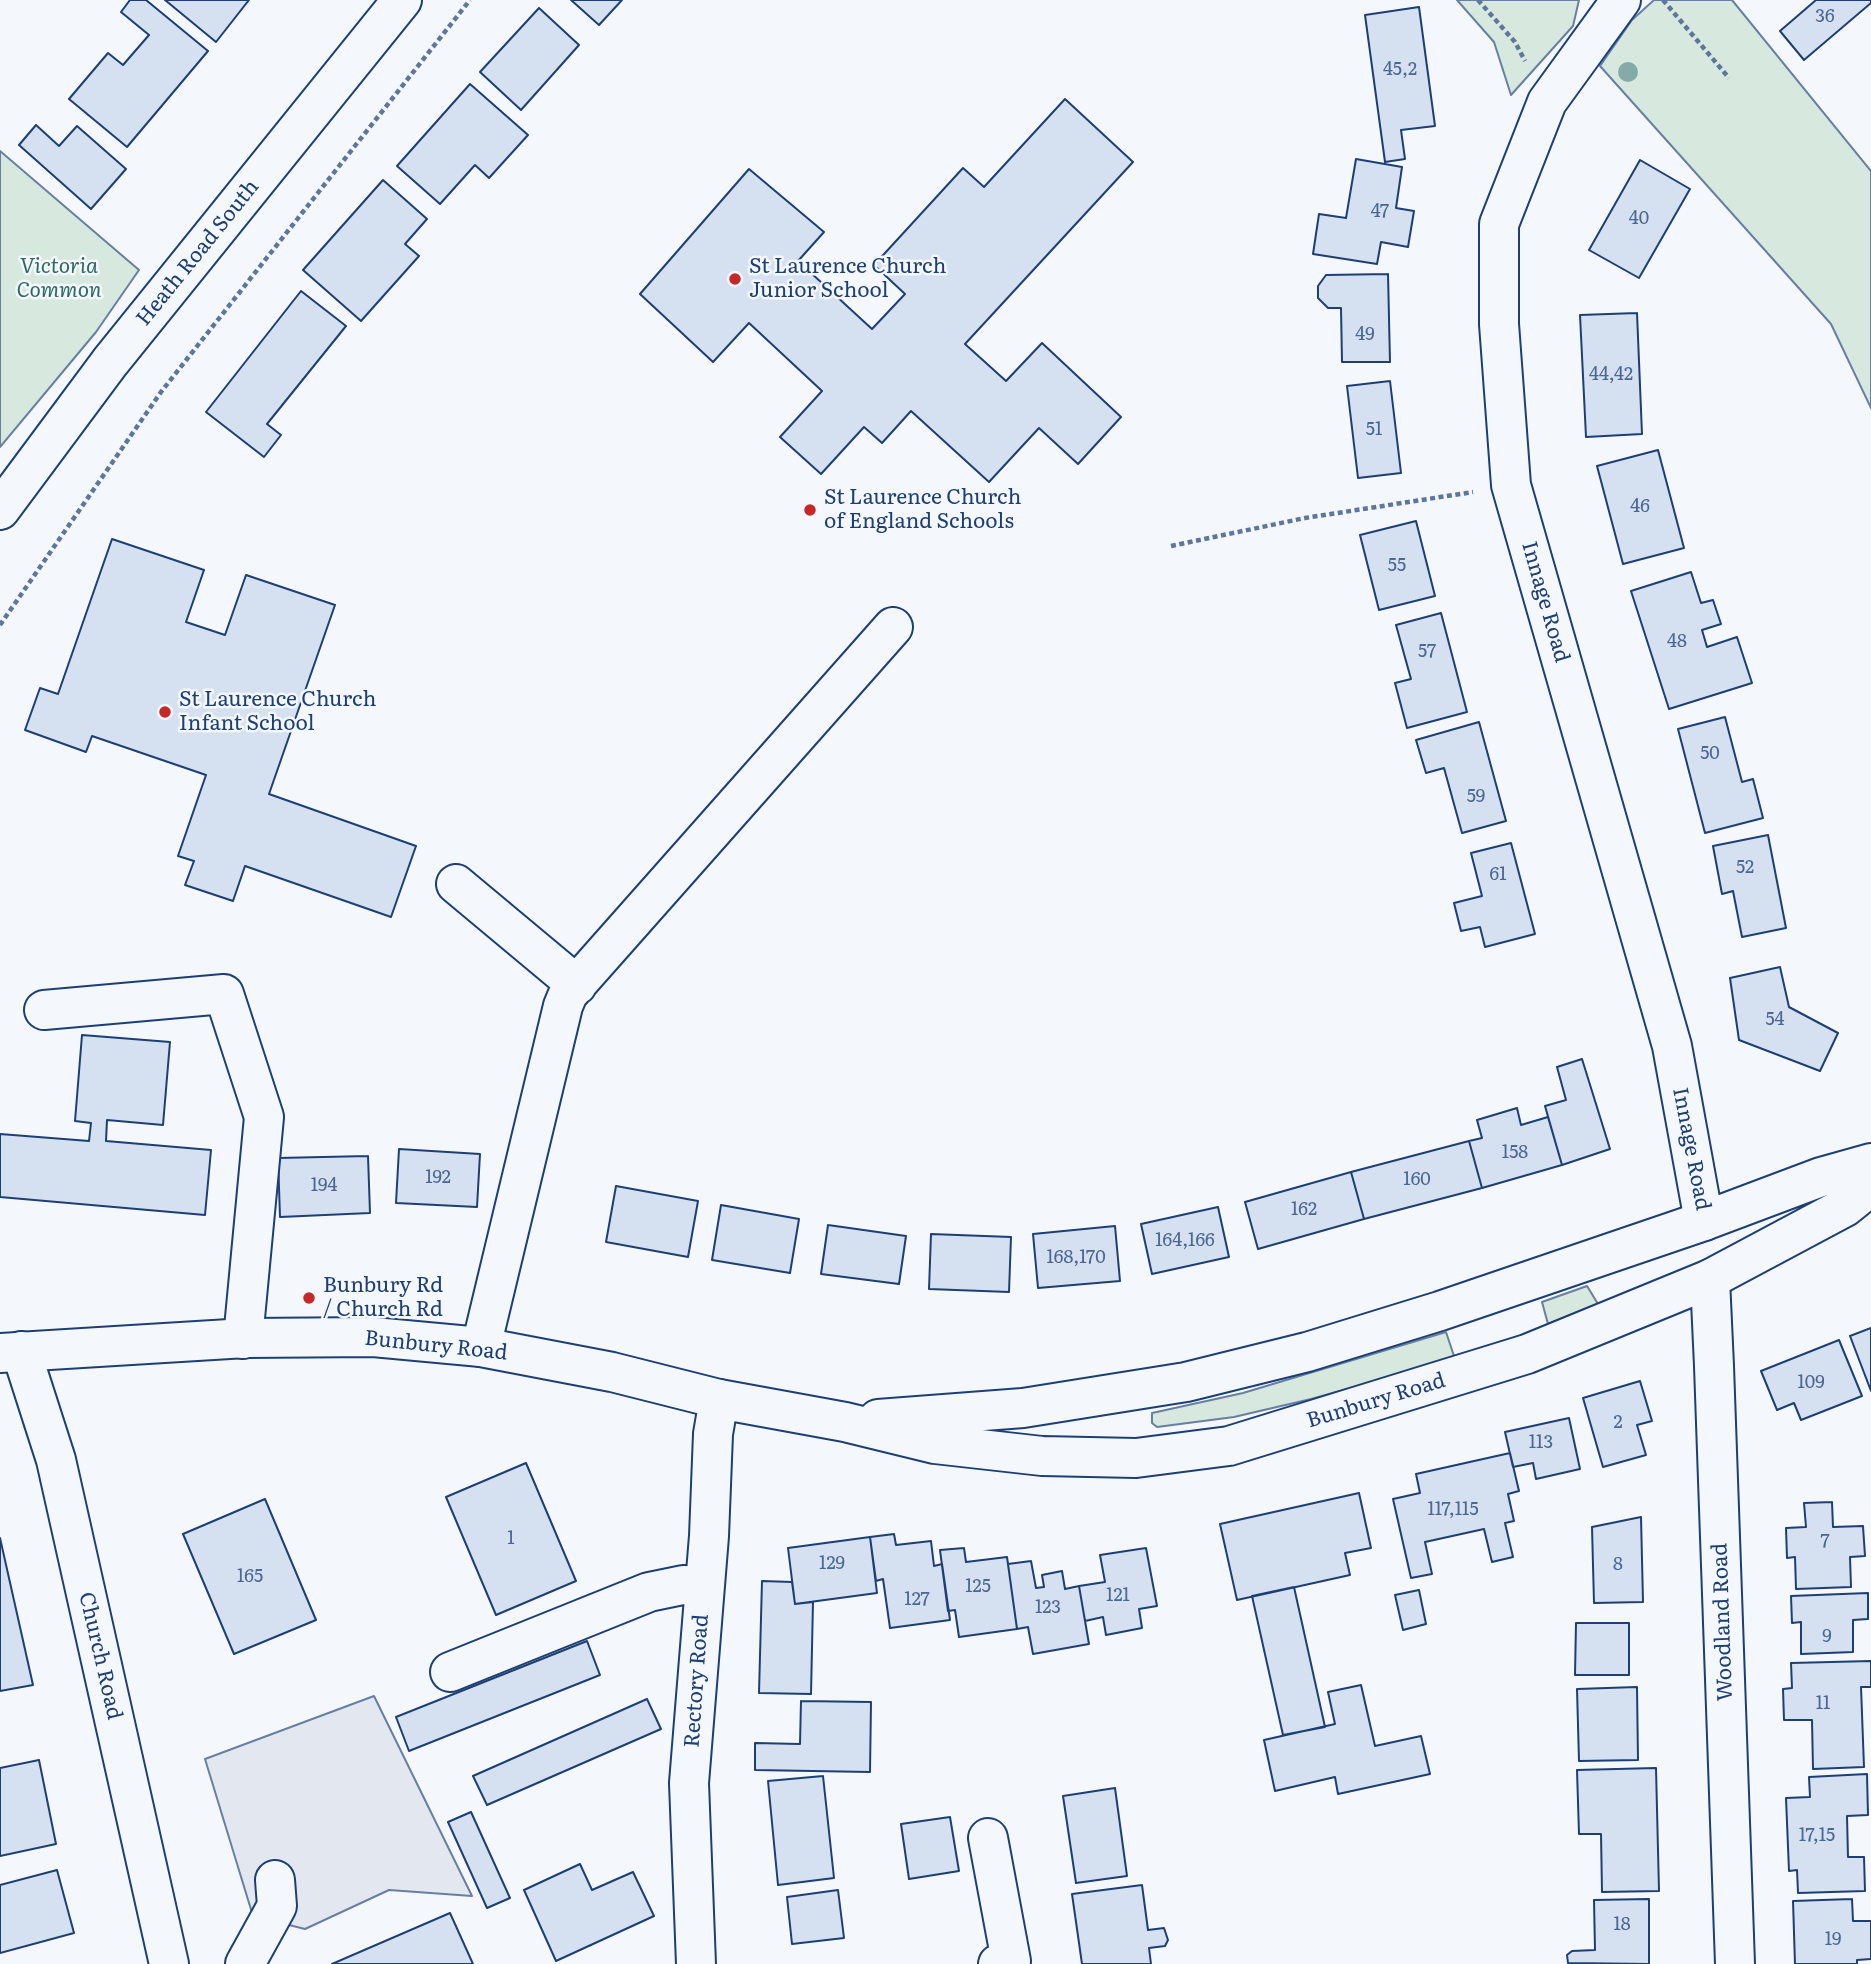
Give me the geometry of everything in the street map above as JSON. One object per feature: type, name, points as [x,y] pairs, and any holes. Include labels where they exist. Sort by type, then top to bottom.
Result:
[{"type":"street","name":"Heath Road South","points":[[0,510],[110,362],[402,0]]},
{"type":"street","name":"Innage Road","points":[[1614,4],[1547,102],[1499,224],[1499,324],[1511,485],[1672,1046],[1704,1221],[1710,1279]]},
{"type":"street","points":[[481,1347],[568,994],[893,627]]},
{"type":"street","points":[[456,884],[577,985]]},
{"type":"street","points":[[44,1010],[224,994],[264,1117],[243,1339]]},
{"type":"street","name":"Bunbury Road","points":[[845,1422],[1023,1408],[1186,1382],[1307,1352],[1427,1315],[1704,1221],[1821,1177],[1871,1163]]},
{"type":"street","name":"Bunbury Road","points":[[7,1351],[243,1339],[373,1338],[481,1347],[612,1372],[719,1399],[845,1422],[935,1444],[1042,1456],[1136,1458],[1229,1446],[1527,1354],[1710,1279],[1845,1207],[1871,1186]]},
{"type":"street","name":"Woodland Road","points":[[1710,1279],[1735,1964]]},
{"type":"street","name":"Church Road","points":[[7,1351],[56,1460],[169,1964]]},
{"type":"street","name":"Rectory Road","points":[[696,1964],[689,1783],[709,1536],[713,1434],[719,1399]]},
{"type":"street","points":[[450,1672],[649,1592],[683,1585],[705,1586]]},
{"type":"street","points":[[988,1838],[1007,1963]]},
{"type":"street","points":[[245,1964],[277,1906],[275,1880]]},
{"type":"path","points":[[0,625],[161,392],[470,0]]},
{"type":"path","points":[[1478,0],[1514,42],[1547,102]]},
{"type":"path","points":[[1663,0],[1729,78]]},
{"type":"path","points":[[1171,547],[1305,518],[1511,485]]},
{"type":"green space","points":[[1457,0],[1579,0],[1573,26],[1511,95],[1494,42]]},
{"type":"green space","points":[[1654,0],[1732,0],[1871,171],[1871,408],[1831,324],[1600,66],[1632,20]]},
{"type":"green space","name":"Victoria Common","points":[[0,151],[139,270],[96,332],[0,447]]},
{"type":"green space","points":[[1587,1286],[1598,1304],[1548,1324],[1542,1302]]},
{"type":"green space","points":[[1446,1332],[1455,1359],[1311,1399],[1234,1417],[1157,1427],[1152,1423],[1152,1413],[1243,1393]]},
{"type":"shaded area","points":[[374,1696],[472,1896],[389,1890],[305,1929],[253,1916],[205,1759]]},
{"type":"building","points":[[130,0],[146,0],[208,51],[127,147],[69,99],[108,53],[123,65],[149,35],[121,12]]},
{"type":"building","points":[[165,0],[249,0],[216,42]]},
{"type":"building","points":[[571,0],[622,0],[599,25]]},
{"type":"building","points":[[1816,0],[1871,0],[1871,3],[1804,60],[1780,31]]},
{"type":"building","points":[[1419,7],[1435,126],[1401,130],[1405,159],[1385,162],[1365,15]]},
{"type":"building","points":[[539,8],[579,45],[521,110],[480,72]]},
{"type":"building","points":[[470,84],[528,135],[489,178],[475,165],[440,204],[397,166]]},
{"type":"building","name":"St Laurence Church Junior School","points":[[1065,99],[1133,162],[965,344],[1006,381],[1042,343],[1121,417],[1078,464],[1039,428],[989,482],[911,411],[882,443],[864,427],[821,474],[780,437],[822,391],[749,323],[713,362],[640,294],[749,169],[824,232],[798,261],[872,329],[905,294],[874,265],[963,168],[984,187]]},
{"type":"building","points":[[36,125],[59,146],[77,126],[126,169],[91,209],[19,145]]},
{"type":"building","points":[[1356,159],[1402,167],[1396,208],[1414,211],[1408,247],[1381,242],[1377,264],[1313,254],[1319,214],[1346,218]]},
{"type":"building","points":[[1640,160],[1690,189],[1639,278],[1589,250]]},
{"type":"building","points":[[383,180],[427,219],[405,244],[419,256],[361,321],[303,270]]},
{"type":"building","points":[[1388,274],[1390,362],[1342,362],[1341,308],[1328,308],[1318,298],[1318,286],[1326,275]]},
{"type":"building","points":[[301,291],[346,326],[267,424],[281,435],[264,457],[206,412]]},
{"type":"building","points":[[1637,313],[1642,434],[1586,437],[1580,315]]},
{"type":"building","points":[[1390,381],[1401,473],[1358,478],[1347,386]]},
{"type":"building","points":[[1658,450],[1684,548],[1623,564],[1597,466]]},
{"type":"building","points":[[1416,521],[1435,596],[1379,610],[1360,535]]},
{"type":"building","name":"St Laurence Church Infant School","points":[[112,539],[204,570],[186,622],[225,635],[246,575],[335,605],[269,794],[416,846],[391,917],[245,866],[233,901],[185,885],[194,861],[178,856],[206,775],[92,736],[86,752],[25,730],[40,688],[58,694]]},
{"type":"building","points":[[1691,572],[1701,603],[1713,600],[1721,624],[1702,630],[1707,647],[1737,637],[1752,683],[1669,709],[1631,591]]},
{"type":"building","points":[[1441,613],[1467,712],[1407,728],[1395,683],[1411,679],[1396,625]]},
{"type":"building","points":[[1725,717],[1742,782],[1753,779],[1763,818],[1705,833],[1678,729]]},
{"type":"building","points":[[1479,722],[1506,821],[1462,833],[1444,768],[1426,773],[1416,740]]},
{"type":"building","points":[[1768,835],[1786,928],[1742,937],[1733,891],[1722,894],[1713,846]]},
{"type":"building","points":[[1511,843],[1535,934],[1485,947],[1480,927],[1461,931],[1454,903],[1482,896],[1471,853]]},
{"type":"building","points":[[1780,967],[1789,1007],[1838,1033],[1820,1071],[1739,1040],[1730,978]]},
{"type":"building","points":[[82,1035],[170,1042],[163,1125],[107,1120],[106,1141],[211,1150],[205,1215],[0,1197],[0,1134],[89,1141],[91,1123],[75,1121]]},
{"type":"building","points":[[1582,1059],[1610,1149],[1562,1165],[1545,1106],[1566,1100],[1557,1067]]},
{"type":"building","points":[[1517,1108],[1521,1125],[1548,1117],[1562,1165],[1482,1188],[1469,1141],[1482,1138],[1477,1120]]},
{"type":"building","points":[[1469,1141],[1482,1188],[1364,1219],[1351,1172]]},
{"type":"building","points":[[399,1149],[480,1154],[477,1207],[396,1203]]},
{"type":"building","points":[[368,1156],[370,1213],[280,1217],[278,1158]]},
{"type":"building","points":[[1351,1172],[1364,1219],[1258,1249],[1245,1202]]},
{"type":"building","points":[[616,1186],[698,1201],[688,1257],[606,1242]]},
{"type":"building","points":[[721,1205],[799,1219],[790,1273],[712,1260]]},
{"type":"building","points":[[1218,1207],[1229,1257],[1152,1274],[1141,1224]]},
{"type":"building","points":[[828,1225],[906,1236],[899,1284],[821,1274]]},
{"type":"building","points":[[1115,1226],[1120,1281],[1038,1288],[1033,1234]]},
{"type":"building","points":[[931,1234],[1011,1237],[1009,1292],[929,1289]]},
{"type":"building","points":[[1871,1328],[1871,1391],[1850,1336]]},
{"type":"building","points":[[1839,1340],[1862,1396],[1801,1420],[1794,1403],[1777,1410],[1761,1371]]},
{"type":"building","points":[[1640,1381],[1652,1421],[1637,1425],[1646,1455],[1603,1467],[1583,1398]]},
{"type":"building","points":[[1569,1418],[1580,1469],[1536,1479],[1533,1463],[1513,1467],[1505,1432]]},
{"type":"building","points":[[1510,1453],[1519,1491],[1508,1494],[1514,1521],[1505,1523],[1513,1557],[1492,1562],[1484,1529],[1425,1542],[1432,1574],[1411,1578],[1393,1499],[1420,1493],[1416,1474]]},
{"type":"building","points":[[526,1463],[576,1581],[496,1615],[446,1497]]},
{"type":"building","points":[[1359,1493],[1371,1548],[1345,1553],[1350,1575],[1237,1600],[1220,1524]]},
{"type":"building","points":[[265,1499],[316,1620],[234,1654],[183,1534]]},
{"type":"building","points":[[1832,1502],[1833,1527],[1863,1526],[1865,1556],[1850,1557],[1851,1587],[1796,1589],[1795,1557],[1787,1558],[1786,1528],[1806,1527],[1804,1503]]},
{"type":"building","points":[[1641,1517],[1643,1602],[1594,1603],[1592,1527]]},
{"type":"building","points":[[894,1534],[896,1545],[931,1541],[934,1566],[942,1564],[950,1620],[890,1628],[883,1579],[876,1581],[870,1537]]},
{"type":"building","points":[[870,1537],[877,1593],[795,1604],[788,1548]]},
{"type":"building","points":[[0,1538],[33,1685],[0,1691]]},
{"type":"building","points":[[964,1548],[966,1562],[1007,1557],[1017,1629],[959,1637],[955,1610],[948,1611],[940,1550]]},
{"type":"building","points":[[1146,1548],[1157,1606],[1139,1609],[1142,1628],[1106,1635],[1103,1617],[1085,1621],[1079,1586],[1105,1582],[1100,1555]]},
{"type":"building","points":[[1031,1561],[1036,1588],[1044,1587],[1042,1575],[1062,1571],[1065,1589],[1079,1586],[1089,1644],[1033,1654],[1028,1627],[1017,1629],[1008,1564]]},
{"type":"building","points":[[762,1581],[792,1582],[795,1604],[813,1602],[811,1694],[759,1693]]},
{"type":"building","points":[[1294,1587],[1325,1727],[1283,1735],[1252,1596]]},
{"type":"building","points":[[1419,1590],[1426,1624],[1403,1630],[1395,1595]]},
{"type":"building","points":[[1868,1593],[1868,1619],[1853,1620],[1853,1652],[1801,1654],[1801,1622],[1792,1623],[1791,1596]]},
{"type":"building","points":[[1576,1623],[1629,1623],[1629,1675],[1575,1675]]},
{"type":"building","points":[[587,1641],[600,1675],[409,1751],[396,1717]]},
{"type":"building","points":[[1871,1661],[1871,1687],[1861,1687],[1864,1767],[1813,1769],[1812,1720],[1784,1720],[1783,1689],[1792,1688],[1791,1663]]},
{"type":"building","points":[[1361,1685],[1375,1746],[1421,1736],[1430,1774],[1338,1794],[1335,1777],[1275,1791],[1264,1740],[1335,1724],[1328,1692]]},
{"type":"building","points":[[1637,1687],[1638,1760],[1579,1761],[1577,1689]]},
{"type":"building","points":[[647,1699],[661,1729],[487,1805],[473,1776]]},
{"type":"building","points":[[801,1701],[871,1702],[870,1772],[755,1770],[755,1743],[800,1744]]},
{"type":"building","points":[[39,1760],[56,1844],[0,1856],[0,1768]]},
{"type":"building","points":[[1656,1768],[1659,1891],[1602,1892],[1601,1834],[1579,1834],[1577,1770]]},
{"type":"building","points":[[1867,1774],[1868,1815],[1847,1816],[1848,1857],[1864,1857],[1865,1891],[1798,1893],[1797,1870],[1789,1871],[1786,1798],[1810,1797],[1809,1777]]},
{"type":"building","points":[[823,1776],[834,1878],[778,1885],[768,1781]]},
{"type":"building","points":[[1115,1788],[1127,1876],[1076,1883],[1063,1796]]},
{"type":"building","points":[[471,1812],[510,1898],[487,1908],[448,1822]]},
{"type":"building","points":[[950,1817],[959,1871],[909,1879],[901,1824]]},
{"type":"building","points":[[580,1864],[592,1890],[633,1872],[654,1916],[556,1961],[524,1890]]},
{"type":"building","points":[[57,1870],[74,1933],[0,1953],[0,1885]]},
{"type":"building","points":[[1142,1885],[1148,1930],[1164,1928],[1168,1940],[1165,1946],[1149,1948],[1151,1964],[1082,1964],[1072,1894]]},
{"type":"building","points":[[838,1890],[844,1938],[792,1944],[787,1897]]},
{"type":"building","points":[[1649,1899],[1649,1964],[1568,1963],[1567,1955],[1572,1951],[1595,1950],[1594,1900]]},
{"type":"building","points":[[1852,1899],[1853,1921],[1871,1921],[1871,1959],[1857,1960],[1857,1964],[1795,1964],[1793,1901]]},
{"type":"building","points":[[450,1913],[473,1964],[332,1964]]},
{"type":"place","name":"St Laurence Church Junior School","points":[[735,279]]},
{"type":"place","name":"St Laurence Church of England Schools","points":[[810,510]]},
{"type":"place","name":"St Laurence Church Infant School","points":[[165,712]]},
{"type":"place","name":"Bunbury Rd / Church Rd","points":[[309,1298]]}]
